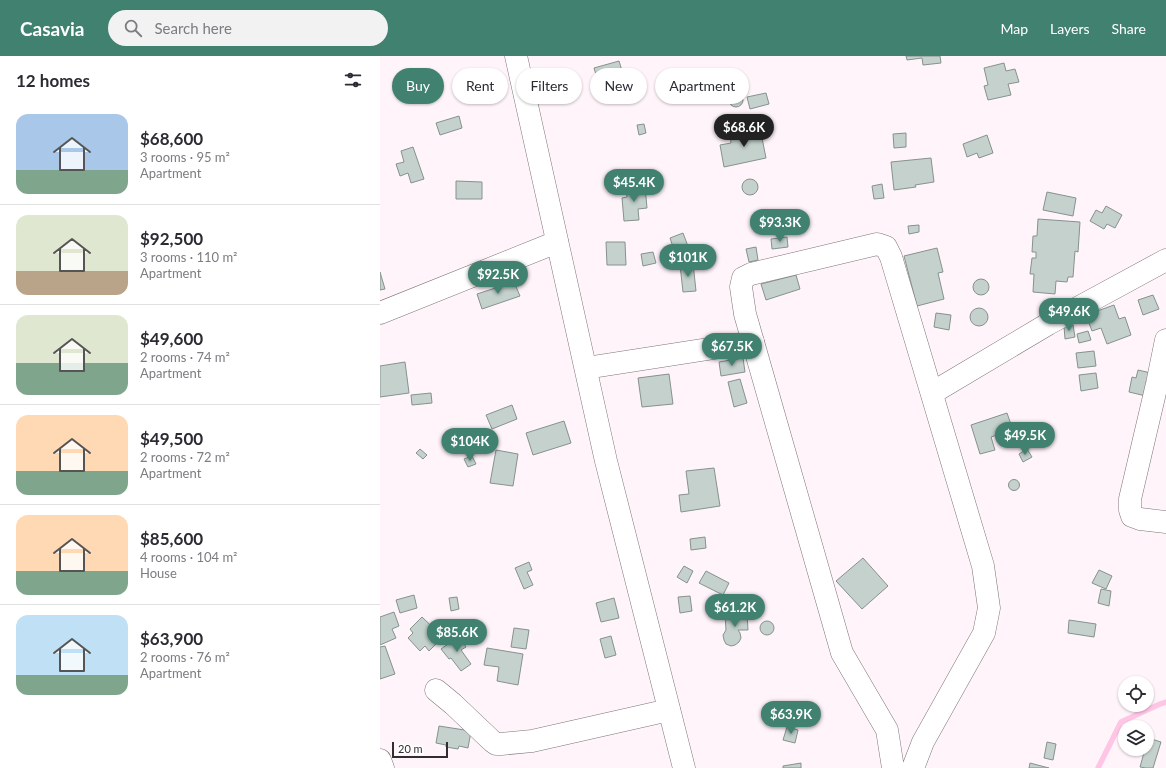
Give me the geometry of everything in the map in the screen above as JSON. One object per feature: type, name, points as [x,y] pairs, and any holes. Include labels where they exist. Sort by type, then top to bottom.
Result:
[{"type":"street","points":[[516,56],[606,460],[684,768]]},
{"type":"street","points":[[380,313],[557,242]]},
{"type":"street","points":[[893,768],[887,730],[842,653],[745,314],[741,287],[743,278],[751,274],[877,244],[886,247],[891,257],[983,566],[989,608],[984,633],[923,742],[913,768]]},
{"type":"street","points":[[932,393],[1048,324],[1166,260]]},
{"type":"street","points":[[1166,340],[1130,499],[1130,510],[1132,516],[1140,519],[1166,522]]},
{"type":"street","points":[[586,368],[753,342]]},
{"type":"street","points":[[436,690],[496,744],[532,741],[669,710]]},
{"type":"street","points":[[380,760],[383,768]]},
{"type":"building","points":[[906,56],[940,56],[941,63],[923,65],[922,58],[907,60]]},
{"type":"building","points":[[619,61],[621,68],[594,68]]},
{"type":"building","points":[[1004,63],[1006,71],[1015,69],[1019,82],[1008,84],[1011,95],[988,100],[984,86],[988,85],[984,68]]},
{"type":"building","points":[[766,93],[769,104],[750,109],[749,97]]},
{"type":"building","points":[[730,104],[742,104],[736,107]]},
{"type":"building","points":[[459,116],[462,128],[440,135],[436,123]]},
{"type":"building","points":[[644,124],[646,133],[639,135],[637,125]]},
{"type":"building","points":[[760,128],[766,158],[724,167],[720,145],[731,143],[730,135]]},
{"type":"building","points":[[906,133],[906,147],[894,148],[893,134]]},
{"type":"building","points":[[987,135],[993,153],[979,158],[977,153],[967,157],[963,144]]},
{"type":"building","points":[[413,147],[424,179],[411,183],[408,173],[400,176],[396,164],[404,162],[401,151]]},
{"type":"building","points":[[931,158],[934,182],[915,185],[916,187],[894,190],[891,162]]},
{"type":"building","points":[[750,179],[756,181],[758,187],[756,193],[750,195],[744,193],[742,187],[744,181]]},
{"type":"building","points":[[456,181],[482,182],[482,199],[456,199]]},
{"type":"building","points":[[882,184],[884,198],[874,199],[872,186]]},
{"type":"building","points":[[645,186],[647,208],[638,209],[639,220],[624,221],[622,198],[627,197],[626,188]]},
{"type":"building","points":[[1047,192],[1076,198],[1073,216],[1043,210]]},
{"type":"building","points":[[1106,206],[1122,215],[1115,228],[1107,224],[1104,229],[1090,221],[1096,210],[1102,213]]},
{"type":"building","points":[[1038,219],[1080,222],[1078,252],[1075,251],[1073,277],[1068,277],[1067,282],[1056,281],[1055,294],[1033,292],[1034,274],[1030,274],[1032,258],[1036,258],[1036,252],[1032,252],[1033,236],[1037,236]]},
{"type":"building","points":[[919,225],[919,232],[909,234],[908,226]]},
{"type":"building","points":[[683,233],[692,257],[678,262],[670,238]]},
{"type":"building","points":[[787,237],[788,247],[772,249],[771,239]]},
{"type":"building","points":[[606,242],[625,242],[626,265],[607,265]]},
{"type":"building","points":[[756,247],[758,260],[749,262],[746,249]]},
{"type":"building","points":[[937,248],[943,272],[938,273],[944,299],[917,306],[904,256]]},
{"type":"building","points":[[653,252],[656,263],[643,266],[641,254]]},
{"type":"building","points":[[693,263],[696,291],[683,292],[680,265]]},
{"type":"building","points":[[380,272],[385,289],[380,290]]},
{"type":"building","points":[[796,275],[800,289],[766,300],[761,284]]},
{"type":"building","points":[[981,279],[988,284],[989,287],[984,294],[981,295],[974,290],[973,287],[978,280]]},
{"type":"building","points":[[514,282],[520,296],[482,309],[477,294]]},
{"type":"building","points":[[1153,295],[1159,309],[1143,315],[1138,300]]},
{"type":"building","points":[[1114,305],[1119,319],[1125,317],[1131,335],[1107,344],[1101,328],[1092,331],[1086,315]]},
{"type":"building","points":[[979,308],[985,311],[988,317],[985,323],[979,326],[973,323],[970,317],[973,311]]},
{"type":"building","points":[[936,313],[951,315],[949,330],[934,327]]},
{"type":"building","points":[[1073,325],[1075,337],[1065,339],[1064,326]]},
{"type":"building","points":[[1088,331],[1091,340],[1079,343],[1077,334]]},
{"type":"building","points":[[1094,351],[1096,366],[1078,368],[1076,353]]},
{"type":"building","points":[[743,358],[745,372],[721,376],[719,362]]},
{"type":"building","points":[[405,362],[409,393],[380,397],[380,366]]},
{"type":"building","points":[[1138,370],[1151,373],[1146,396],[1129,392],[1132,377],[1136,378]]},
{"type":"building","points":[[1096,373],[1098,388],[1081,391],[1079,375]]},
{"type":"building","points":[[669,374],[673,404],[642,407],[638,378]]},
{"type":"building","points":[[740,379],[747,403],[734,407],[728,382]]},
{"type":"building","points":[[431,393],[432,403],[412,405],[411,395]]},
{"type":"building","points":[[512,405],[517,419],[492,429],[486,415]]},
{"type":"building","points":[[1007,413],[1013,430],[991,437],[995,450],[980,454],[971,425]]},
{"type":"building","points":[[564,421],[571,443],[533,455],[526,433]]},
{"type":"building","points":[[420,449],[427,455],[423,459],[416,453]]},
{"type":"building","points":[[1027,449],[1032,457],[1023,462],[1019,454]]},
{"type":"building","points":[[496,450],[518,454],[513,486],[490,483]]},
{"type":"building","points":[[472,456],[476,464],[468,467],[464,459]]},
{"type":"building","points":[[714,468],[720,506],[681,512],[679,495],[689,494],[686,471]]},
{"type":"building","points":[[1014,479],[1018,481],[1020,485],[1018,489],[1014,491],[1010,489],[1008,485],[1010,481]]},
{"type":"building","points":[[705,537],[706,548],[691,550],[690,539]]},
{"type":"building","points":[[863,558],[888,586],[862,609],[836,581]]},
{"type":"building","points":[[529,562],[532,570],[527,572],[533,585],[524,589],[515,568]]},
{"type":"building","points":[[684,566],[693,571],[687,583],[677,577]]},
{"type":"building","points":[[1099,570],[1112,576],[1106,589],[1092,583]]},
{"type":"building","points":[[706,571],[729,583],[723,595],[699,583]]},
{"type":"building","points":[[1101,589],[1111,591],[1109,606],[1098,603]]},
{"type":"building","points":[[414,595],[417,608],[400,613],[396,600]]},
{"type":"building","points":[[690,596],[692,611],[680,613],[678,597]]},
{"type":"building","points":[[457,597],[459,609],[451,611],[449,598]]},
{"type":"building","points":[[614,598],[619,618],[601,622],[596,603]]},
{"type":"building","points":[[394,612],[399,626],[392,629],[396,638],[380,645],[380,617]]},
{"type":"building","points":[[747,614],[748,630],[738,630],[741,638],[735,645],[731,646],[726,644],[723,635],[726,630],[725,615]]},
{"type":"building","points":[[422,617],[443,637],[429,651],[425,646],[420,651],[408,638],[413,633],[410,629]]},
{"type":"building","points":[[1069,620],[1096,624],[1094,637],[1068,633]]},
{"type":"building","points":[[767,621],[772,623],[774,628],[772,633],[767,635],[762,633],[760,628],[762,623]]},
{"type":"building","points":[[514,628],[529,630],[526,649],[511,647]]},
{"type":"building","points":[[459,636],[466,647],[461,650],[471,664],[461,671],[451,658],[449,659],[441,649]]},
{"type":"building","points":[[611,636],[616,655],[605,658],[600,639]]},
{"type":"building","points":[[385,646],[395,674],[380,679],[380,647]]},
{"type":"building","points":[[487,648],[523,654],[518,685],[497,681],[499,667],[484,665]]},
{"type":"building","points":[[439,726],[471,731],[468,748],[459,746],[458,749],[446,747],[446,745],[436,743]]},
{"type":"building","points":[[787,727],[798,730],[795,743],[783,740]]},
{"type":"building","points":[[1154,740],[1161,742],[1153,768],[1140,767],[1143,756],[1154,756]]},
{"type":"building","points":[[1047,742],[1056,744],[1053,760],[1044,758]]},
{"type":"building","points":[[801,763],[801,768],[783,768],[783,766]]},
{"type":"building","points":[[1030,763],[1049,768],[1029,768]]},
{"type":"waterway","points":[[1098,768],[1121,722],[1166,702]]}]
